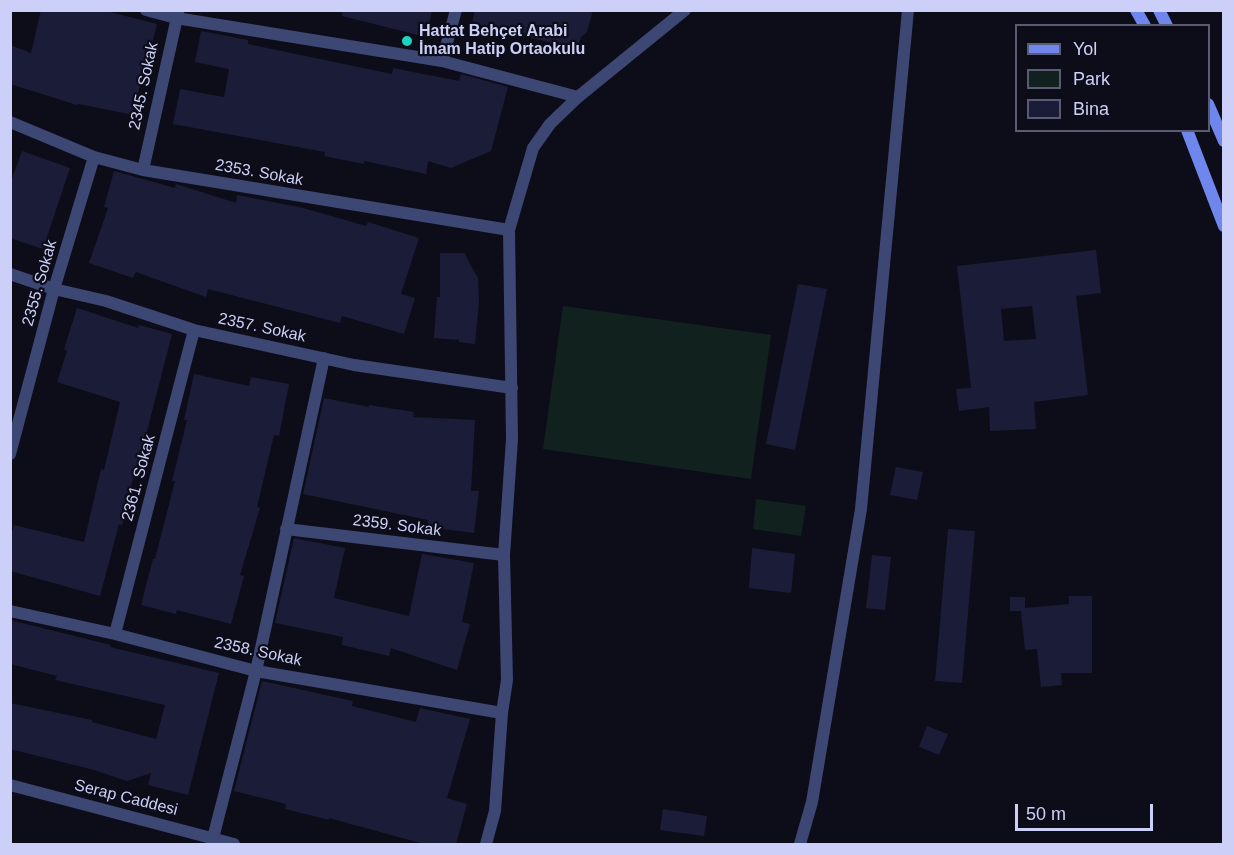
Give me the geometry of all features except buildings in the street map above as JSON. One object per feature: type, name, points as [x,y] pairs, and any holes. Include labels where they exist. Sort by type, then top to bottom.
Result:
[{"type":"main road","points":[[1136,10],[1144,24]]},
{"type":"main road","points":[[1160,10],[1166,24]]},
{"type":"main road","points":[[1210,106],[1224,141]]},
{"type":"main road","points":[[1188,132],[1224,226]]},
{"type":"street","points":[[146,10],[442,60],[578,97]]},
{"type":"street","points":[[442,60],[456,10]]},
{"type":"street","points":[[486,844],[495,811],[502,712],[507,680],[504,555],[512,439],[509,230],[533,148],[550,124],[578,97],[685,10]]},
{"type":"street","points":[[800,844],[812,802],[861,509],[908,10]]},
{"type":"street","name":"2345. Sokak","points":[[143,170],[177,14]]},
{"type":"street","name":"2353. Sokak","points":[[10,122],[94,157],[143,170],[509,230]]},
{"type":"street","name":"2355. Sokak","points":[[10,454],[54,289],[94,157]]},
{"type":"street","name":"2357. Sokak","points":[[10,274],[194,330],[354,365],[512,388]]},
{"type":"street","name":"2361. Sokak","points":[[115,634],[194,330]]},
{"type":"street","points":[[213,838],[256,671],[324,358]]},
{"type":"street","name":"2359. Sokak","points":[[286,529],[504,555]]},
{"type":"street","name":"2358. Sokak","points":[[10,610],[115,634],[256,671],[502,712]]},
{"type":"street","name":"Serap Caddesi","points":[[10,786],[234,844]]},
{"type":"green space","points":[[563,306],[771,335],[751,479],[543,449]]},
{"type":"green space","points":[[756,499],[806,506],[801,536],[753,529]]},
{"type":"place","name":"Hattat Behçet Arabi İmam Hatip Ortaokulu","points":[[407,41]]}]
